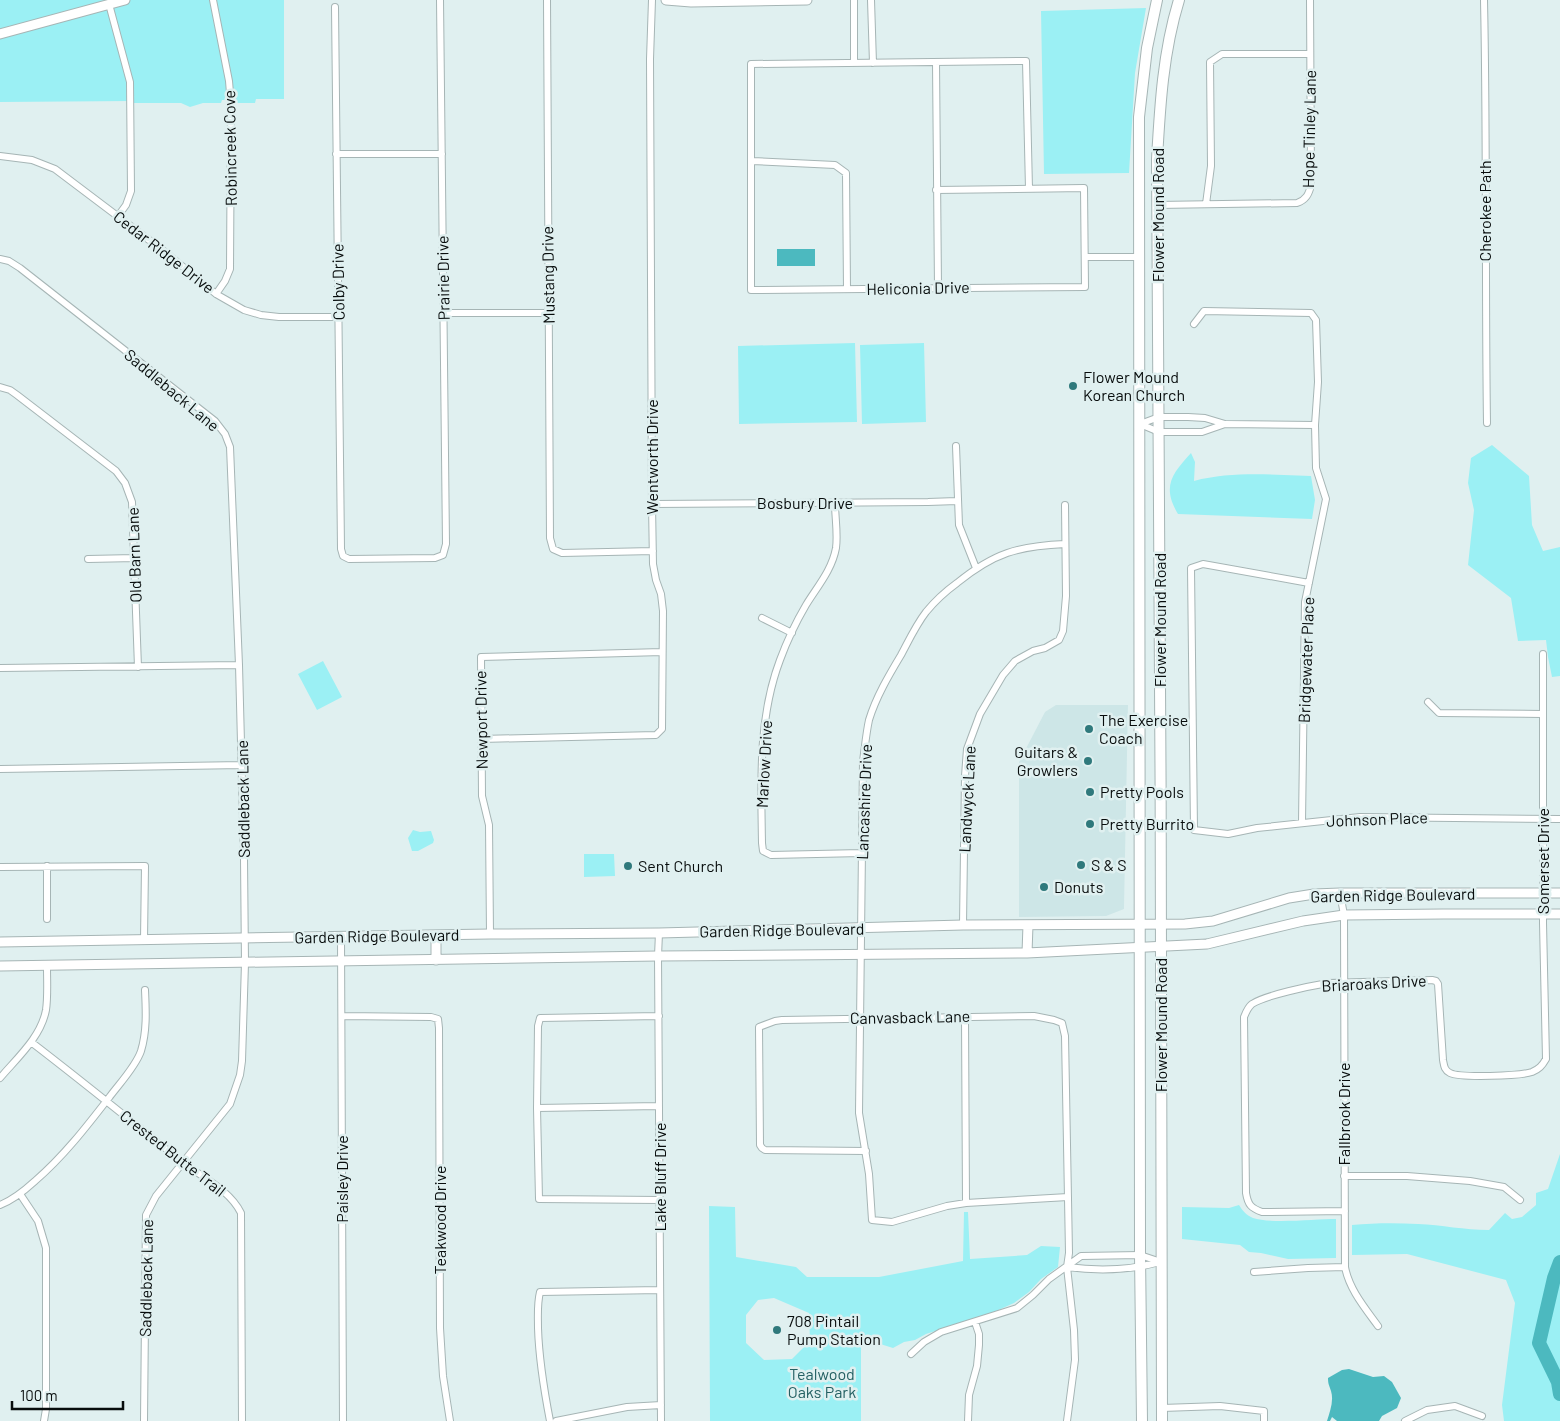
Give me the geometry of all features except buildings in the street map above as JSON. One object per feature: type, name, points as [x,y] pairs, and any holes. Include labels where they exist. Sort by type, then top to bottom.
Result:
[{"type":"main road","points":[[0,34],[125,0]]},
{"type":"main road","points":[[666,0],[691,2],[807,0]]},
{"type":"main road","name":"Flower Mound Road","points":[[1142,1421],[1140,1267],[1139,117],[1147,48],[1157,0]]},
{"type":"main road","name":"Flower Mound Road","points":[[1162,1421],[1162,946],[1157,159],[1160,98],[1167,46],[1179,0]]},
{"type":"main road","name":"Garden Ridge Boulevard","points":[[0,942],[659,933],[964,925],[1185,924],[1213,921],[1289,898],[1314,894],[1560,893]]},
{"type":"main road","name":"Garden Ridge Boulevard","points":[[0,966],[47,967],[658,956],[1027,953],[1207,944],[1303,920],[1344,915],[1560,914]]},
{"type":"main road","points":[[1027,953],[1028,925]]},
{"type":"main road","points":[[436,935],[436,960]]},
{"type":"street","name":"Robincreek Cove","points":[[213,0],[229,81],[231,105],[230,269],[226,281],[216,294]]},
{"type":"street","name":"Prairie Drive","points":[[343,556],[349,559],[435,558],[443,555],[446,544],[440,0]]},
{"type":"street","name":"Mustang Drive","points":[[547,0],[550,538],[553,549],[562,553],[653,551]]},
{"type":"street","name":"Wentworth Drive","points":[[481,739],[656,735],[662,728],[663,611],[654,564],[652,504],[650,59],[652,0]]},
{"type":"street","points":[[854,0],[854,63]]},
{"type":"street","points":[[871,0],[873,63]]},
{"type":"street","name":"Hope Tinley Lane","points":[[1157,204],[1297,203],[1302,202],[1309,194],[1311,185],[1310,0]]},
{"type":"street","name":"Cherokee Path","points":[[1484,0],[1487,423]]},
{"type":"street","points":[[109,4],[131,90],[131,191],[126,204],[118,216]]},
{"type":"street","name":"Colby Drive","points":[[335,7],[340,542],[343,556]]},
{"type":"street","points":[[1206,204],[1211,166],[1210,62],[1222,54],[1310,54]]},
{"type":"street","points":[[847,289],[846,173],[835,165],[752,162],[751,64],[1026,61],[1028,189]]},
{"type":"street","points":[[936,62],[938,288]]},
{"type":"street","points":[[336,154],[442,154]]},
{"type":"street","name":"Cedar Ridge Drive","points":[[0,156],[32,160],[55,169],[118,216],[216,294],[244,310],[261,315],[280,317],[338,317]]},
{"type":"street","name":"Heliconia Drive","points":[[752,162],[751,290],[1085,287],[1085,257]]},
{"type":"street","points":[[936,190],[1084,188],[1085,257],[1140,256]]},
{"type":"street","name":"Saddleback Lane","points":[[0,259],[9,261],[28,274],[215,421],[225,434],[230,447],[232,461],[242,765],[245,938],[242,1061],[240,1075],[230,1104],[156,1196],[146,1215],[144,1421]]},
{"type":"street","name":"Bridgewater Place","points":[[1194,324],[1204,311],[1311,313],[1316,320],[1318,382],[1314,425],[1316,468],[1326,499],[1305,602],[1302,823]]},
{"type":"street","points":[[443,313],[548,313]]},
{"type":"street","name":"Old Barn Lane","points":[[0,387],[18,395],[116,471],[125,483],[132,502],[138,667]]},
{"type":"street","points":[[1140,424],[1159,417],[1205,418],[1225,424],[1314,425]]},
{"type":"street","points":[[1140,424],[1159,432],[1202,432],[1225,424]]},
{"type":"street","points":[[956,446],[957,501],[960,531],[976,568]]},
{"type":"street","name":"Bosbury Drive","points":[[652,504],[957,501]]},
{"type":"street","name":"Marlow Drive","points":[[835,503],[836,548],[834,556],[828,572],[817,591],[807,603],[780,660],[767,708],[761,787],[763,850],[771,855],[862,853]]},
{"type":"street","name":"Landwyck Lane","points":[[964,925],[965,776],[969,739],[986,702],[1003,675],[1015,661],[1060,640],[1063,631],[1066,596],[1065,505]]},
{"type":"street","name":"Lancashire Drive","points":[[966,1203],[947,1206],[892,1222],[872,1220],[866,1152],[859,1113],[863,761],[865,740],[874,708],[886,680],[927,610],[948,589],[976,568],[999,555],[1024,548],[1066,544]]},
{"type":"street","points":[[88,559],[134,558]]},
{"type":"street","name":"Johnson Place","points":[[1309,582],[1203,564],[1192,568],[1194,830],[1228,834],[1258,828],[1360,817],[1560,819]]},
{"type":"street","points":[[762,618],[792,633]]},
{"type":"street","name":"Newport Drive","points":[[490,934],[489,825],[482,796],[481,657],[662,652]]},
{"type":"street","name":"Somerset Drive","points":[[1541,1067],[1546,1059],[1543,914],[1543,654]]},
{"type":"street","points":[[0,668],[239,665]]},
{"type":"street","points":[[1428,702],[1439,713],[1543,714]]},
{"type":"street","points":[[0,769],[242,765]]},
{"type":"street","points":[[47,866],[47,919]]},
{"type":"street","points":[[0,867],[145,866],[144,940]]},
{"type":"street","name":"Fallbrook Drive","points":[[1340,893],[1344,915],[1345,1267],[1354,1292],[1378,1326]]},
{"type":"street","name":"Lake Bluff Drive","points":[[659,933],[661,1421]]},
{"type":"street","name":"Paisley Drive","points":[[341,936],[343,1421]]},
{"type":"street","points":[[0,1078],[31,1042],[40,1027],[46,1010],[47,967]]},
{"type":"street","name":"Briaroaks Drive","points":[[1345,1212],[1262,1212],[1253,1209],[1248,1203],[1246,1183],[1244,1017],[1247,1009],[1253,1003],[1322,984],[1436,981],[1438,984],[1443,1060],[1445,1069],[1450,1074],[1516,1075],[1541,1067]]},
{"type":"street","points":[[0,1205],[20,1194],[50,1168],[67,1150],[124,1078],[140,1054],[145,1035],[145,990]]},
{"type":"street","name":"Teakwood Drive","points":[[342,1016],[438,1018],[440,1038],[440,1328],[443,1376],[450,1421]]},
{"type":"street","points":[[659,1016],[540,1018],[538,1026],[537,1108],[539,1199],[660,1200]]},
{"type":"street","name":"Canvasback Lane","points":[[866,1152],[765,1150],[762,1148],[760,1145],[759,1028],[782,1020],[1034,1016],[1062,1023],[1065,1036],[1068,1197]]},
{"type":"street","points":[[965,1017],[966,1203],[1068,1197],[1069,1253],[1067,1267],[1074,1330],[1075,1360],[1067,1421]]},
{"type":"street","name":"Crested Butte Trail","points":[[31,1042],[183,1163],[224,1192],[234,1201],[241,1213],[242,1421]]},
{"type":"street","points":[[537,1108],[659,1106]]},
{"type":"street","points":[[1344,1176],[1407,1176],[1470,1181],[1504,1187],[1520,1200]]},
{"type":"street","points":[[20,1194],[38,1221],[46,1248],[46,1409],[44,1421]]},
{"type":"street","points":[[911,1354],[924,1342],[941,1332],[1017,1308],[1049,1279],[1081,1256],[1140,1255],[1161,1262]]},
{"type":"street","points":[[1067,1267],[1082,1269],[1140,1267],[1161,1262]]},
{"type":"street","points":[[1254,1272],[1345,1267]]},
{"type":"street","points":[[550,1421],[543,1384],[539,1346],[538,1302],[540,1292],[660,1290]]},
{"type":"street","points":[[968,1421],[969,1395],[977,1366],[980,1345],[975,1322]]},
{"type":"street","points":[[556,1421],[627,1407],[661,1405]]},
{"type":"street","points":[[1162,1408],[1220,1406],[1264,1411],[1264,1421]]},
{"type":"street","points":[[1404,1421],[1427,1410],[1455,1406],[1482,1416]]},
{"type":"shaded area","points":[[777,249],[815,249],[815,266],[777,266]]},
{"type":"shaded area","points":[[1056,705],[1128,705],[1124,909],[1106,916],[1019,917],[1019,762],[1045,712]]},
{"type":"shaded area","points":[[1349,1369],[1373,1377],[1384,1376],[1392,1382],[1401,1398],[1397,1408],[1382,1416],[1379,1421],[1337,1421],[1332,1417],[1330,1421],[1327,1421],[1332,1398],[1328,1378],[1342,1370]]},
{"type":"green space","points":[[0,0],[284,0],[284,99],[256,99],[255,103],[233,103],[233,100],[222,100],[221,103],[203,103],[190,107],[181,103],[134,103],[133,101],[0,102]]},
{"type":"green space","points":[[1146,8],[1135,73],[1129,173],[1044,174],[1041,11]]},
{"type":"green space","points":[[855,343],[857,422],[739,424],[738,346]]},
{"type":"green space","points":[[924,343],[926,422],[862,424],[860,345]]},
{"type":"green space","points":[[1492,445],[1529,476],[1532,525],[1543,551],[1560,547],[1560,676],[1552,677],[1546,640],[1518,641],[1511,598],[1468,565],[1474,510],[1468,483],[1471,458]]},
{"type":"green space","points":[[1191,453],[1195,462],[1194,481],[1238,475],[1311,476],[1315,500],[1312,519],[1178,514],[1170,495],[1171,481],[1179,467]]},
{"type":"green space","points":[[323,661],[342,697],[317,710],[298,674]]},
{"type":"green space","points":[[413,830],[420,832],[431,831],[433,843],[418,851],[412,851],[408,838]]},
{"type":"green space","points":[[584,854],[614,854],[615,876],[584,877]]},
{"type":"green space","points":[[1560,1154],[1560,1421],[1504,1421],[1502,1405],[1515,1303],[1506,1280],[1407,1254],[1352,1255],[1352,1225],[1410,1224],[1489,1230],[1505,1213],[1512,1219],[1522,1217],[1536,1205],[1536,1193],[1548,1189]]},
{"type":"green space","points":[[1239,1205],[1248,1215],[1261,1220],[1336,1219],[1336,1258],[1288,1259],[1249,1252],[1240,1245],[1182,1239],[1182,1207],[1229,1208]]},
{"type":"green space","name":"Tealwood Oaks Park","points":[[709,1206],[735,1207],[736,1257],[796,1267],[807,1277],[879,1277],[963,1261],[964,1212],[968,1212],[970,1259],[1027,1255],[1041,1246],[1060,1247],[1058,1267],[1014,1303],[994,1312],[926,1334],[915,1340],[904,1342],[893,1348],[861,1338],[861,1421],[710,1421]],"holes":[[[774,1298],[809,1313],[810,1341],[792,1359],[764,1360],[746,1343],[746,1315],[758,1300]]]},
{"type":"waterway","points":[[1560,1262],[1554,1278],[1539,1343],[1558,1382],[1560,1394]]},
{"type":"place","name":"Flower Mound Korean Church","points":[[1073,386]]},
{"type":"place","name":"The Exercise Coach","points":[[1089,729]]},
{"type":"place","name":"Guitars & Growlers","points":[[1088,761]]},
{"type":"place","name":"Pretty Pools","points":[[1090,792]]},
{"type":"place","name":"Pretty Burrito","points":[[1090,824]]},
{"type":"place","name":"S & S","points":[[1081,865]]},
{"type":"place","name":"Sent Church","points":[[628,866]]},
{"type":"place","name":"Donuts","points":[[1044,887]]},
{"type":"place","name":"708 Pintail Pump Station","points":[[777,1330]]}]
